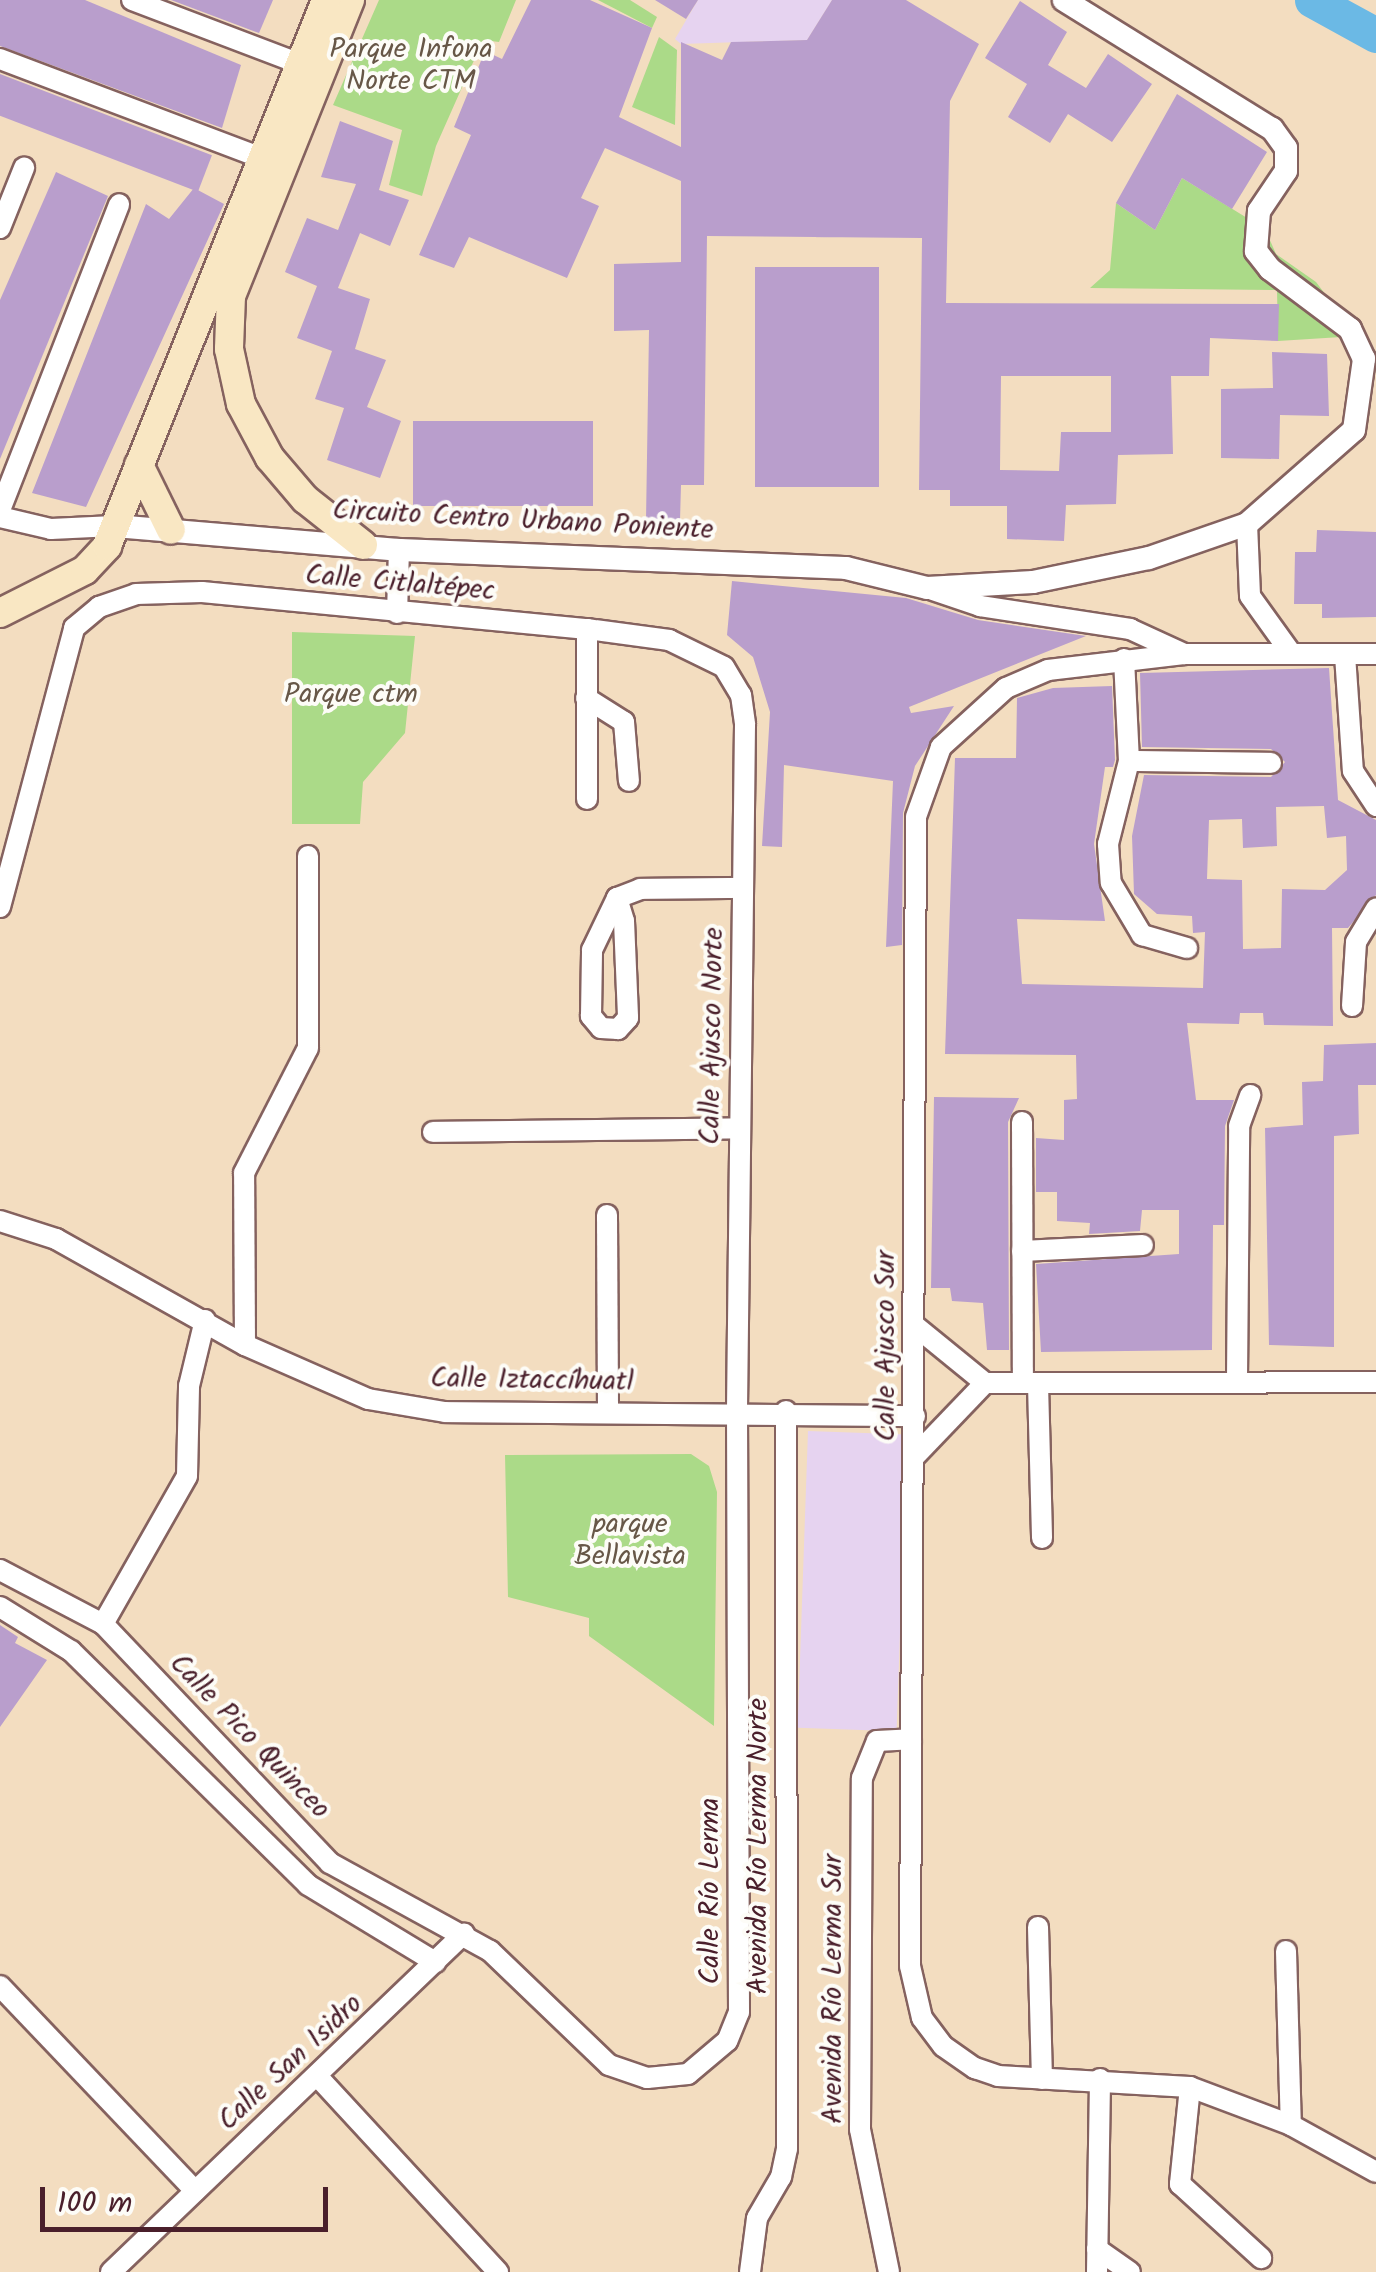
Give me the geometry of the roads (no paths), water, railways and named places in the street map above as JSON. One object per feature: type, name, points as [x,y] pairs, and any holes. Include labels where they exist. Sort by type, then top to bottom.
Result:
[{"type":"main road","points":[[1,612],[85,570],[107,546],[326,0]]},
{"type":"main road","points":[[350,0],[231,296],[229,349],[248,417],[270,458],[305,499],[363,545]]},
{"type":"main road","points":[[140,465],[171,530]]},
{"type":"street","points":[[132,0],[303,65]]},
{"type":"street","points":[[1064,0],[1272,129],[1286,148],[1286,171],[1259,211],[1256,250],[1270,269],[1350,330],[1364,358],[1354,430],[1246,524],[1250,596],[1291,653]]},
{"type":"street","points":[[0,59],[264,158]]},
{"type":"street","points":[[0,228],[24,168]]},
{"type":"street","points":[[114,526],[52,529],[0,514],[118,204]]},
{"type":"street","name":"Circuito Centro Urbano Poniente","points":[[114,526],[398,550],[846,568],[927,588],[1034,582],[1149,558],[1246,524]]},
{"type":"street","points":[[396,612],[398,550]]},
{"type":"street","points":[[927,588],[980,606],[1130,630],[1184,654],[1376,654]]},
{"type":"street","name":"Calle Citlaltépec","points":[[0,907],[74,628],[100,606],[136,594],[202,592],[587,628],[669,640],[724,668]]},
{"type":"street","points":[[1253,653],[1266,622]]},
{"type":"street","points":[[587,628],[587,799]]},
{"type":"street","name":"Calle Ajusco Sur","points":[[1184,654],[1048,670],[1006,688],[941,747],[926,779],[916,817],[916,1456],[910,1966],[922,2018],[943,2046],[975,2068],[1042,2079],[1100,2079],[1190,2087],[1291,2125],[1376,2172]]},
{"type":"street","points":[[1345,655],[1353,772],[1376,806]]},
{"type":"street","points":[[1124,659],[1129,760],[1108,844],[1111,882],[1142,935],[1187,948]]},
{"type":"street","name":"Calle Ajusco Norte","points":[[724,668],[741,695],[745,724],[737,1410]]},
{"type":"street","points":[[586,698],[624,722],[629,781]]},
{"type":"street","points":[[1129,760],[1271,763]]},
{"type":"street","points":[[245,1345],[244,1173],[308,1048],[308,856]]},
{"type":"street","points":[[617,898],[624,921],[628,1018],[618,1029],[601,1028],[591,1016],[592,950],[617,898],[640,889],[743,888]]},
{"type":"street","points":[[1352,1006],[1356,942],[1376,909]]},
{"type":"street","points":[[1237,1380],[1238,1126],[1250,1095]]},
{"type":"street","points":[[1022,1122],[1022,1251],[1042,1538]]},
{"type":"street","points":[[433,1132],[739,1128]]},
{"type":"street","points":[[607,1216],[608,1410]]},
{"type":"street","name":"Calle Iztaccíhuatl","points":[[4,1226],[56,1239],[245,1345],[316,1380],[387,1402],[445,1412],[737,1410],[915,1416]]},
{"type":"street","points":[[1022,1251],[1142,1246]]},
{"type":"street","points":[[103,1624],[187,1476],[189,1386],[205,1320]]},
{"type":"street","points":[[914,1326],[985,1383],[1376,1382]]},
{"type":"street","points":[[916,1456],[985,1383]]},
{"type":"street","name":"Calle Río Lerma","points":[[464,1934],[609,2065],[648,2078],[688,2074],[728,2040],[739,2012],[737,1410]]},
{"type":"street","name":"Avenida Río Lerma Norte","points":[[750,2272],[757,2218],[781,2177],[787,2148],[786,1411]]},
{"type":"street","name":"Calle Pico Quinceo","points":[[0,1570],[103,1624],[330,1863],[354,1881],[464,1934]]},
{"type":"street","points":[[0,1607],[71,1652],[308,1885],[435,1962]]},
{"type":"street","points":[[179,1755],[206,1733]]},
{"type":"street","name":"Avenida Río Lerma Sur","points":[[889,2272],[860,2130],[862,1778],[877,1741],[911,1738]]},
{"type":"street","points":[[1038,1927],[1042,2079]]},
{"type":"street","name":"Calle San Isidro","points":[[111,2272],[320,2078],[464,1934]]},
{"type":"street","points":[[1286,1950],[1291,2125]]},
{"type":"street","points":[[0,1986],[195,2191]]},
{"type":"street","points":[[320,2078],[498,2272]]},
{"type":"street","points":[[1097,2272],[1100,2079]]},
{"type":"street","points":[[1190,2087],[1180,2184],[1261,2258]]},
{"type":"street","points":[[1097,2248],[1130,2272]]},
{"type":"waterway","points":[[1312,0],[1376,35]]},
{"type":"park label","name":"Parque Infona Norte CTM","points":[[411,66]]},
{"type":"park label","name":"Parque ctm","points":[[351,695]]},
{"type":"park label","name":"parque Bellavista","points":[[630,1541]]}]
